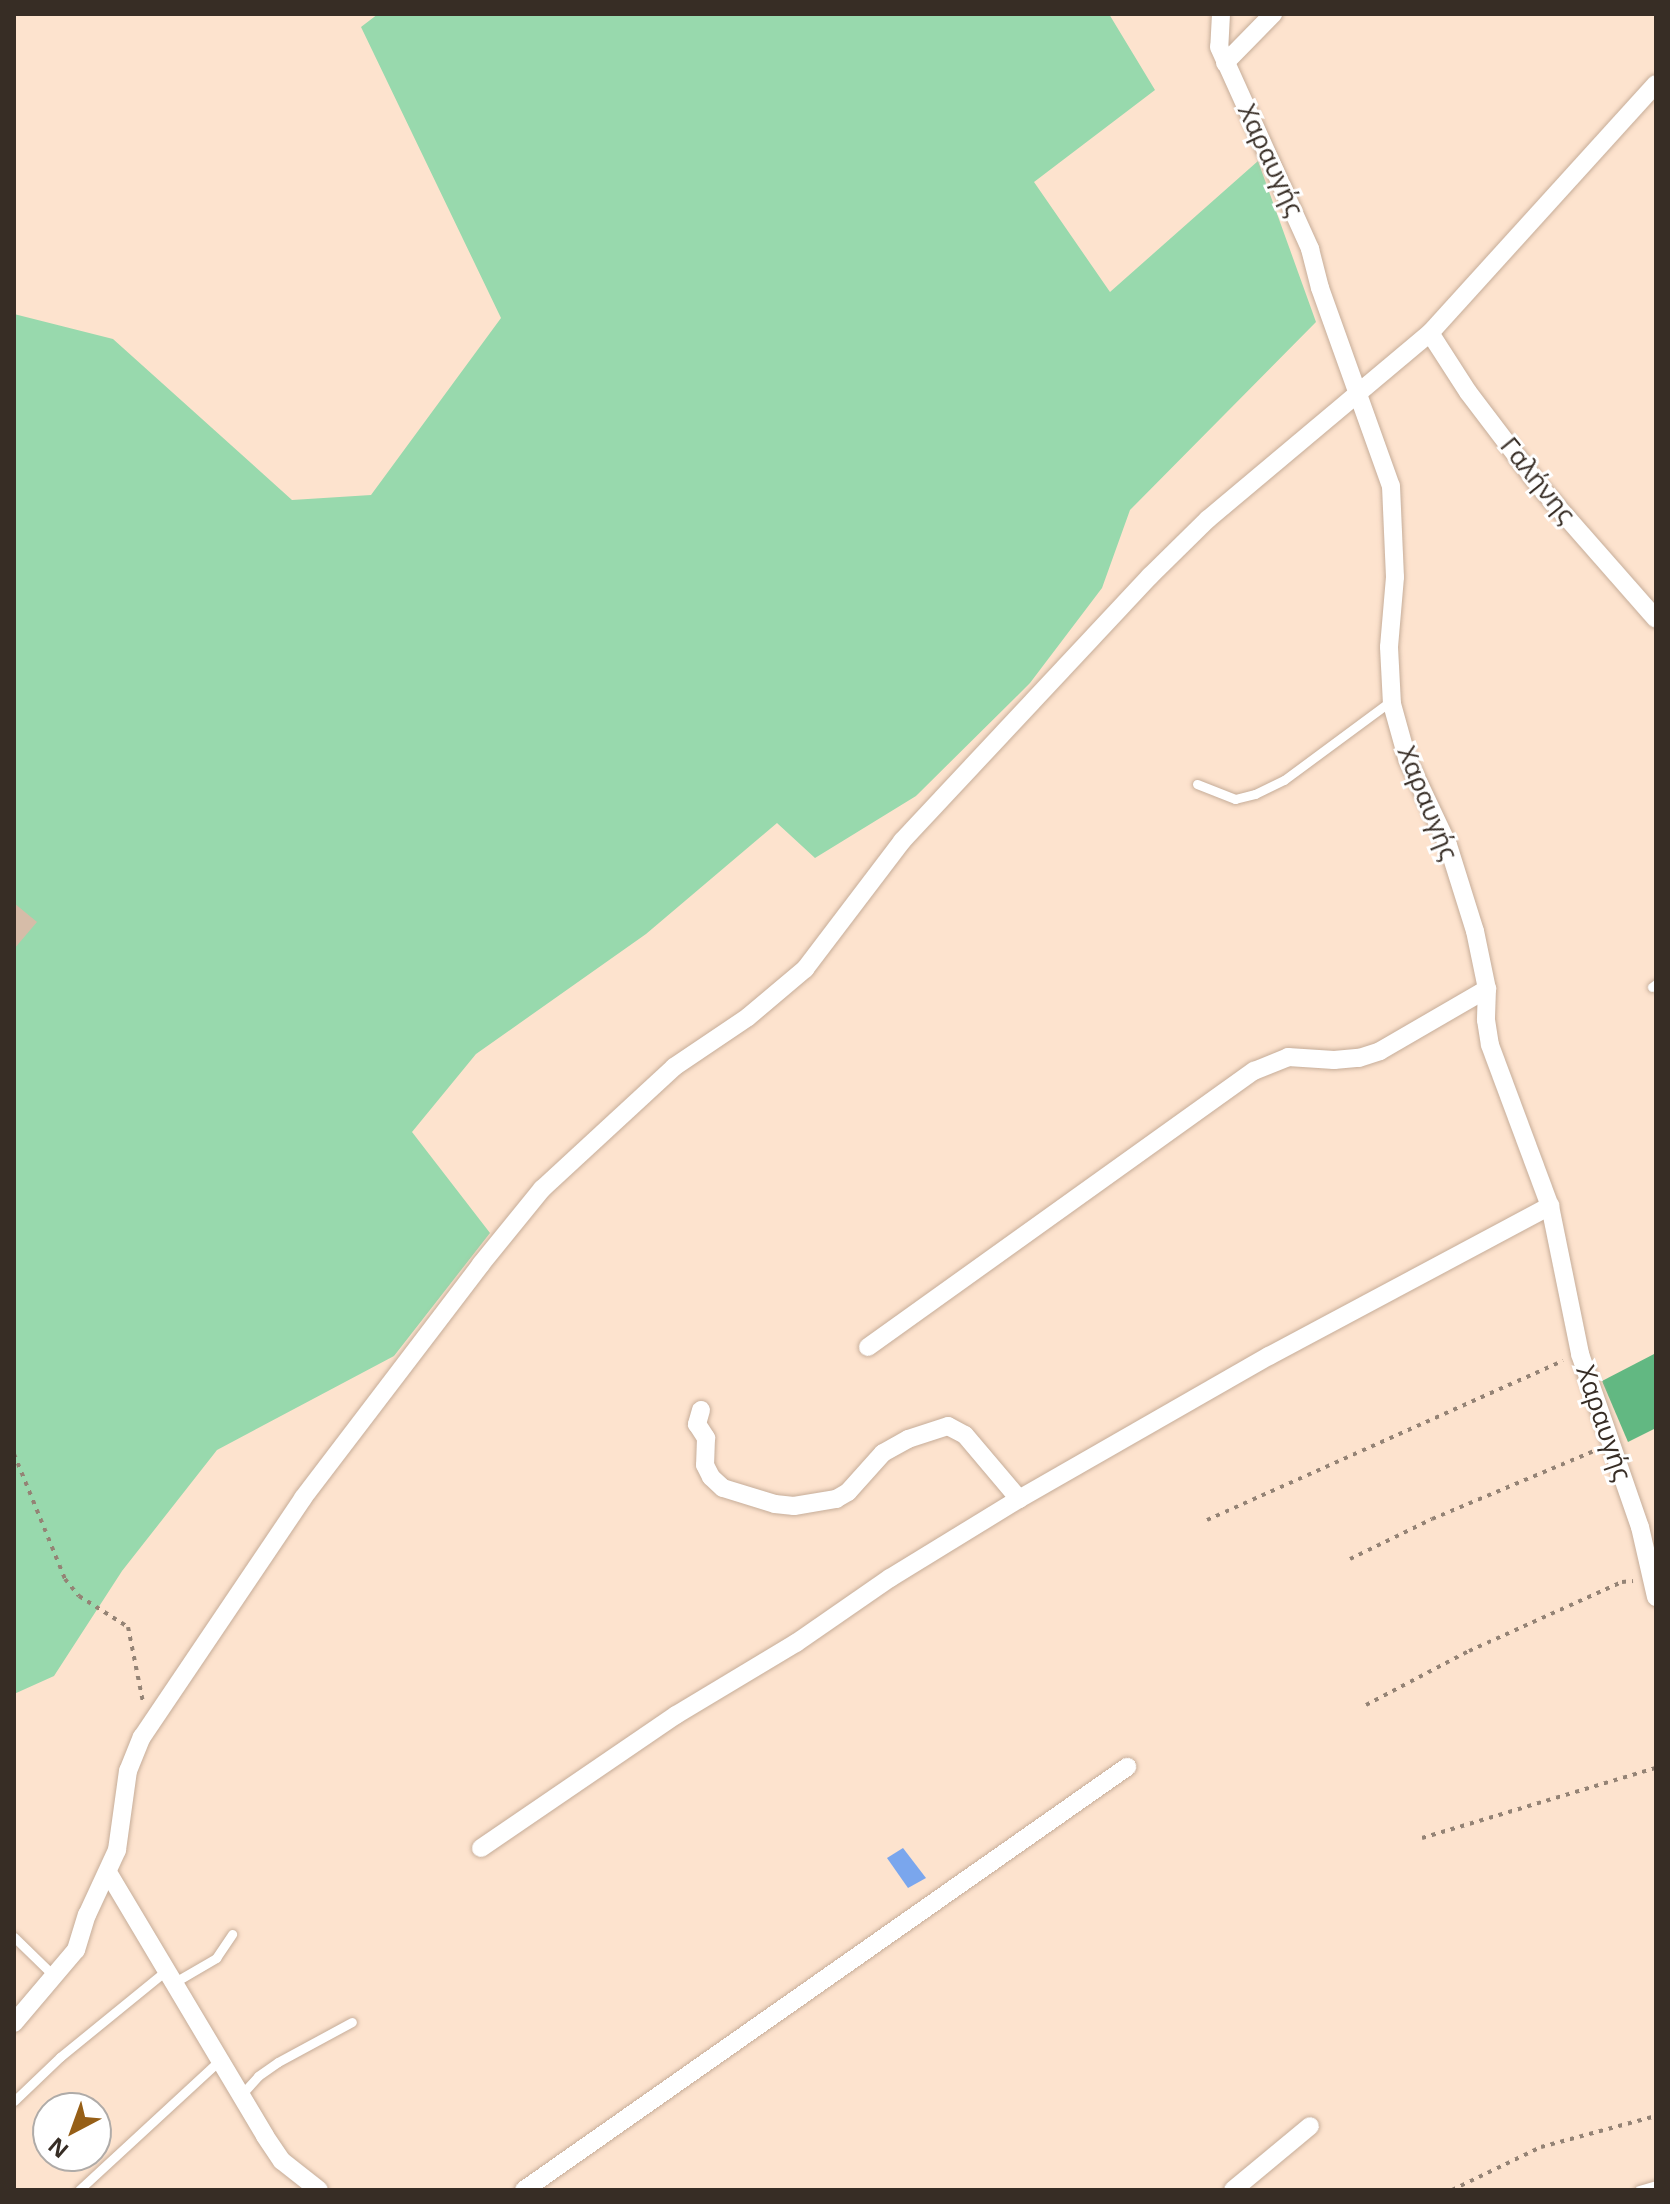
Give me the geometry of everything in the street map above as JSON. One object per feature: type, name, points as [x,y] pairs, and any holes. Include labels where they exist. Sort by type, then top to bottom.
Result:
[{"type":"street","name":"Χαραυγής","points":[[1221,14],[1219,47],[1310,249],[1320,288],[1361,394],[1391,486],[1395,577],[1389,647],[1392,700],[1407,758],[1448,845],[1475,931],[1487,989],[1486,1020],[1490,1045],[1550,1206],[1580,1354],[1640,1527],[1656,1597]]},
{"type":"street","points":[[1225,63],[1273,14]]},
{"type":"street","points":[[14,2023],[76,1950],[87,1915],[109,1874],[119,1840],[128,1771],[142,1737],[303,1498],[542,1189],[674,1067],[748,1017],[805,969],[902,841],[1150,576],[1263,471],[1361,394],[1430,333],[1656,84]]},
{"type":"street","name":"Γαλήνης","points":[[1430,333],[1468,392],[1541,488],[1656,619]]},
{"type":"street","points":[[868,1347],[1254,1071],[1288,1057],[1346,1059],[1380,1051],[1487,989]]},
{"type":"street","points":[[481,1848],[676,1715],[796,1643],[890,1578],[1019,1499],[1269,1356],[1550,1206]]},
{"type":"street","points":[[701,1410],[697,1424],[706,1438],[705,1465],[711,1477],[723,1488],[775,1504],[794,1506],[836,1499],[860,1481],[883,1453],[908,1439],[948,1426],[965,1435],[1019,1499]]},
{"type":"street","points":[[524,2190],[1127,1767]]},
{"type":"street","points":[[109,1874],[282,2161],[319,2190]]},
{"type":"street","points":[[1233,2190],[1310,2126]]},
{"type":"lane","points":[[1197,784],[1235,799],[1255,794],[1284,780],[1392,700]]},
{"type":"lane","points":[[14,2101],[60,2057],[172,1976],[216,1958],[232,1934]]},
{"type":"lane","points":[[14,1937],[55,1977]]},
{"type":"lane","points":[[242,2094],[258,2076],[278,2062],[352,2022]]},
{"type":"lane","points":[[79,2190],[221,2059]]},
{"type":"lane","points":[[1639,2190],[1656,2185]]},
{"type":"path","points":[[1207,1520],[1580,1354]]},
{"type":"path","points":[[1350,1559],[1432,1519],[1611,1444]]},
{"type":"path","points":[[14,1454],[65,1579],[79,1596],[128,1627],[143,1695],[142,1737]]},
{"type":"path","points":[[1366,1705],[1532,1622],[1622,1582],[1637,1581],[1650,1568]]},
{"type":"path","points":[[1422,1838],[1656,1768]]},
{"type":"path","points":[[1452,2190],[1541,2147],[1656,2116]]},
{"type":"green space","points":[[378,14],[1109,14],[1155,90],[1034,182],[1110,292],[1258,161],[1316,322],[1130,510],[1102,588],[1030,683],[916,796],[815,858],[777,823],[646,934],[476,1054],[412,1132],[490,1233],[394,1356],[217,1450],[122,1571],[54,1676],[14,1694],[14,314],[113,339],[292,500],[371,495],[501,318],[361,27]]},
{"type":"green space","points":[[1656,1353],[1656,1428],[1628,1442],[1602,1381]]},
{"type":"water","points":[[903,1848],[926,1878],[908,1888],[887,1858]]},
{"type":"building","points":[[14,903],[37,922],[14,949]]}]
